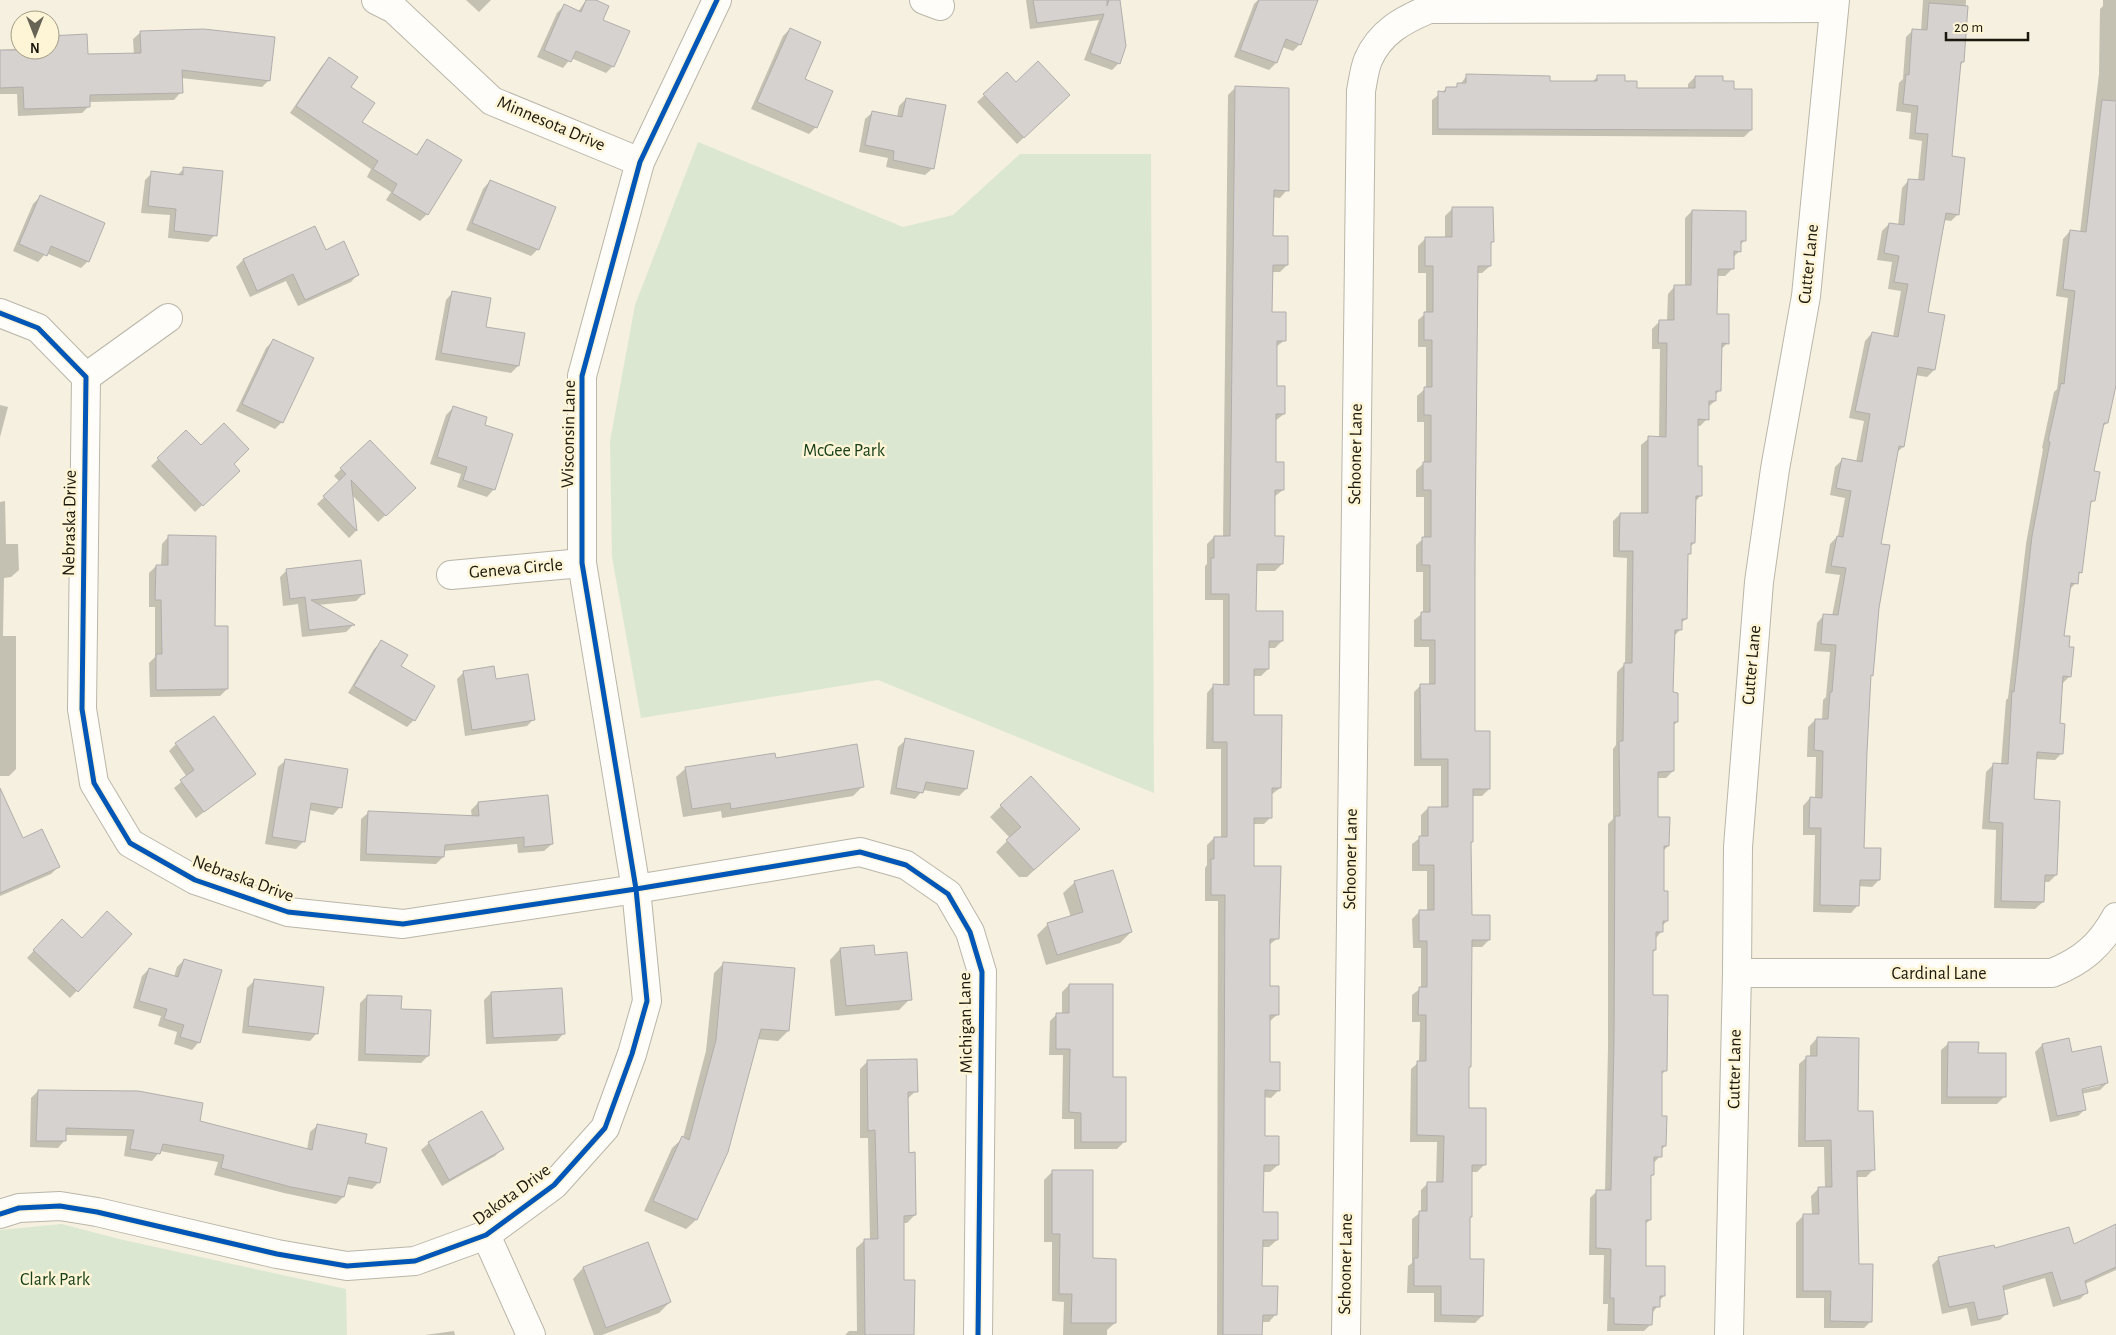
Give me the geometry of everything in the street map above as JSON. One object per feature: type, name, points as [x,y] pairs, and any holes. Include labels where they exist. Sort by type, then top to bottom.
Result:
[{"type":"street","name":"Minnesota Drive","points":[[376,0],[394,9],[492,101],[640,162]]},
{"type":"street","name":"Wisconsin Lane","points":[[636,889],[582,564],[582,376],[640,162],[717,0]]},
{"type":"street","name":"Cutter Lane","points":[[1729,1335],[1738,973],[1738,847],[1759,582],[1775,469],[1806,296],[1834,4]]},
{"type":"street","name":"Schooner Lane","points":[[1346,1335],[1361,91],[1368,60],[1380,40],[1401,21],[1429,9],[1834,4]]},
{"type":"street","points":[[0,313],[38,328],[86,377],[168,318]]},
{"type":"street","name":"Nebraska Drive","points":[[86,377],[82,709],[94,783],[130,843],[196,880],[288,912],[403,924],[636,889]]},
{"type":"street","name":"Geneva Circle","points":[[451,575],[582,564]]},
{"type":"street","name":"Michigan Lane","points":[[636,889],[860,852],[906,864],[948,894],[970,932],[982,972],[978,1335]]},
{"type":"street","name":"Dakota Drive","points":[[0,1214],[19,1208],[60,1206],[277,1254],[347,1266],[415,1261],[486,1235],[554,1185],[605,1128],[632,1054],[647,1001],[636,889]]},
{"type":"street","name":"Cardinal Lane","points":[[1738,973],[2052,973],[2073,965],[2090,952],[2108,931],[2116,917]]},
{"type":"street","points":[[486,1235],[531,1335]]},
{"type":"green space","name":"McGee Park","points":[[698,142],[903,227],[953,215],[1020,154],[1151,154],[1154,793],[878,680],[641,718],[612,557],[610,441],[635,305]]},
{"type":"green space","name":"Clark Park","points":[[62,1224],[119,1239],[346,1289],[347,1335],[0,1335],[0,1230]]},
{"type":"building","points":[[586,0],[596,0],[609,6],[603,20],[630,31],[614,67],[576,51],[571,62],[544,50],[564,4],[581,12]]},
{"type":"building","points":[[1033,0],[1107,0],[1107,6],[1109,0],[1120,0],[1126,46],[1120,64],[1090,53],[1104,14],[1037,23]]},
{"type":"building","points":[[1259,0],[1318,0],[1301,45],[1286,39],[1277,63],[1240,50]]},
{"type":"building","points":[[1929,3],[1968,6],[1964,62],[1961,62],[1952,156],[1965,158],[1959,215],[1946,213],[1928,312],[1945,315],[1935,370],[1918,367],[1904,447],[1899,446],[1881,544],[1890,545],[1879,608],[1873,676],[1871,675],[1864,848],[1881,848],[1880,880],[1860,880],[1859,906],[1820,905],[1821,828],[1809,828],[1810,797],[1822,798],[1823,751],[1814,750],[1815,719],[1828,719],[1836,645],[1821,644],[1823,614],[1838,615],[1846,568],[1831,566],[1837,536],[1843,537],[1851,491],[1836,488],[1842,458],[1862,462],[1870,414],[1855,411],[1872,332],[1898,337],[1908,284],[1894,282],[1899,256],[1884,253],[1889,223],[1904,225],[1908,179],[1924,180],[1928,134],[1915,133],[1918,106],[1903,104],[1906,74],[1909,75],[1912,29],[1927,30]]},
{"type":"building","points":[[790,28],[821,42],[805,79],[833,91],[817,128],[757,102]]},
{"type":"building","points":[[204,29],[275,37],[270,81],[182,70],[183,93],[90,95],[90,107],[24,109],[23,87],[0,88],[0,50],[10,50],[10,60],[60,60],[60,35],[87,34],[88,54],[141,53],[140,31]]},
{"type":"building","points":[[329,57],[358,77],[351,87],[375,103],[362,122],[417,155],[427,139],[462,160],[428,215],[392,193],[397,184],[373,169],[378,161],[296,106]]},
{"type":"building","points":[[1038,61],[1070,95],[1024,138],[983,94],[1007,72],[1016,82]]},
{"type":"building","points":[[1466,74],[1550,76],[1550,81],[1597,81],[1597,75],[1625,75],[1625,81],[1637,81],[1637,88],[1695,88],[1695,76],[1723,76],[1723,81],[1734,81],[1734,89],[1752,89],[1752,130],[1438,129],[1438,91],[1445,92],[1446,87],[1457,87],[1457,83],[1466,83]]},
{"type":"building","points":[[1235,86],[1289,88],[1289,191],[1274,190],[1273,236],[1288,236],[1288,265],[1273,265],[1272,312],[1286,312],[1286,341],[1277,341],[1277,386],[1285,386],[1285,414],[1276,414],[1276,462],[1284,462],[1284,490],[1275,490],[1275,536],[1284,536],[1283,564],[1257,564],[1256,611],[1283,611],[1283,641],[1269,641],[1269,669],[1254,669],[1254,715],[1282,715],[1281,788],[1272,788],[1272,818],[1254,818],[1254,866],[1281,866],[1279,939],[1270,939],[1270,986],[1279,986],[1279,1015],[1270,1015],[1270,1062],[1280,1062],[1280,1091],[1265,1090],[1265,1136],[1279,1136],[1279,1165],[1264,1165],[1263,1212],[1278,1212],[1278,1240],[1263,1240],[1262,1286],[1278,1286],[1277,1315],[1263,1315],[1262,1335],[1223,1335],[1225,895],[1211,895],[1211,859],[1214,859],[1214,837],[1227,837],[1227,742],[1213,742],[1213,684],[1229,685],[1229,594],[1211,594],[1211,558],[1214,558],[1214,536],[1230,536]]},
{"type":"building","points":[[906,98],[946,105],[934,169],[893,160],[894,151],[865,145],[872,111],[902,117]]},
{"type":"building","points":[[2102,100],[2116,101],[2116,385],[2108,423],[2104,423],[2094,471],[2100,472],[2095,501],[2091,501],[2082,573],[2079,572],[2078,584],[2071,583],[2064,636],[2070,636],[2069,647],[2074,647],[2071,677],[2063,676],[2060,723],[2065,724],[2063,754],[2037,752],[2034,799],[2060,801],[2057,875],[2045,875],[2044,902],[2001,901],[2003,823],[1989,822],[1993,763],[2008,764],[2012,691],[2014,692],[2032,536],[2050,442],[2048,441],[2061,383],[2064,384],[2075,291],[2063,289],[2070,230],[2086,232]]},
{"type":"building","points":[[183,167],[223,171],[217,236],[174,231],[176,209],[148,206],[151,171],[183,175]]},
{"type":"building","points":[[490,180],[556,207],[539,250],[472,223]]},
{"type":"building","points":[[40,195],[105,223],[89,262],[51,246],[47,256],[19,244]]},
{"type":"building","points":[[1452,207],[1493,207],[1494,242],[1491,242],[1491,266],[1478,266],[1475,543],[1475,731],[1490,731],[1490,789],[1473,789],[1473,842],[1471,842],[1472,915],[1490,915],[1490,940],[1472,940],[1471,1067],[1469,1067],[1469,1108],[1486,1108],[1486,1165],[1472,1165],[1472,1217],[1470,1217],[1470,1259],[1484,1259],[1483,1316],[1441,1315],[1441,1286],[1414,1286],[1414,1258],[1418,1258],[1419,1211],[1427,1211],[1427,1182],[1443,1182],[1444,1136],[1417,1135],[1417,1061],[1426,1061],[1426,1015],[1418,1015],[1419,987],[1427,987],[1427,941],[1419,941],[1419,910],[1434,910],[1434,865],[1419,865],[1419,836],[1428,836],[1428,807],[1448,807],[1448,759],[1421,759],[1420,684],[1435,684],[1435,640],[1421,640],[1421,612],[1430,612],[1430,565],[1422,565],[1422,537],[1431,537],[1431,490],[1423,490],[1423,462],[1431,462],[1431,415],[1424,415],[1424,387],[1432,387],[1432,340],[1424,340],[1424,312],[1433,312],[1433,266],[1425,266],[1425,237],[1452,237]]},
{"type":"building","points":[[1692,210],[1746,211],[1746,241],[1741,241],[1741,252],[1734,251],[1734,269],[1718,269],[1717,314],[1729,314],[1729,344],[1722,343],[1721,391],[1716,391],[1716,401],[1709,401],[1709,420],[1698,419],[1698,466],[1702,466],[1702,496],[1696,496],[1695,543],[1691,543],[1691,554],[1688,554],[1687,619],[1682,619],[1682,630],[1675,630],[1673,692],[1678,693],[1678,722],[1674,722],[1674,771],[1658,772],[1658,817],[1670,817],[1669,846],[1664,846],[1664,891],[1668,891],[1668,921],[1663,921],[1663,932],[1656,932],[1656,950],[1653,950],[1653,995],[1668,995],[1667,1071],[1662,1071],[1662,1116],[1667,1116],[1666,1146],[1662,1146],[1662,1157],[1654,1157],[1654,1175],[1651,1175],[1651,1220],[1646,1220],[1646,1266],[1665,1266],[1665,1296],[1660,1296],[1660,1307],[1653,1307],[1652,1325],[1614,1324],[1614,1298],[1610,1298],[1611,1249],[1596,1248],[1596,1190],[1611,1190],[1615,816],[1620,816],[1619,741],[1623,741],[1624,663],[1632,663],[1633,551],[1619,551],[1620,513],[1648,513],[1648,436],[1666,437],[1667,343],[1658,343],[1659,320],[1674,320],[1674,285],[1691,285]]},
{"type":"building","points":[[315,226],[326,250],[344,241],[359,275],[305,300],[293,274],[257,291],[243,259]]},
{"type":"building","points":[[452,291],[491,298],[486,327],[525,333],[519,366],[441,353]]},
{"type":"building","points":[[273,339],[314,358],[283,423],[242,404]]},
{"type":"building","points":[[453,406],[487,417],[485,425],[513,434],[495,490],[463,480],[467,467],[437,457]]},
{"type":"building","points":[[224,423],[249,449],[234,464],[240,471],[203,506],[157,458],[186,430],[201,445]]},
{"type":"building","points":[[370,440],[416,488],[386,516],[351,480],[357,531],[323,496],[346,474],[340,468]]},
{"type":"building","points":[[168,535],[216,536],[215,626],[228,626],[228,689],[156,690],[156,654],[162,654],[161,600],[155,600],[156,565],[168,565]]},
{"type":"building","points":[[361,560],[365,594],[311,600],[355,625],[309,630],[305,597],[290,599],[286,569]]},
{"type":"building","points":[[381,640],[408,655],[401,666],[435,686],[415,721],[354,686]]},
{"type":"building","points":[[494,666],[496,679],[528,674],[535,720],[472,730],[463,671]]},
{"type":"building","points":[[214,716],[256,774],[204,812],[180,780],[194,770],[175,743]]},
{"type":"building","points":[[905,738],[974,751],[967,789],[926,782],[923,793],[896,788]]},
{"type":"building","points":[[857,744],[864,787],[731,809],[730,803],[692,809],[685,767],[775,753],[776,758]]},
{"type":"building","points":[[285,759],[348,769],[342,808],[311,803],[305,842],[272,837]]},
{"type":"building","points":[[1031,776],[1080,829],[1034,870],[1006,840],[1021,827],[1000,805]]},
{"type":"building","points":[[0,788],[23,838],[42,829],[60,867],[0,893]]},
{"type":"building","points":[[548,795],[553,844],[524,847],[524,837],[445,845],[444,857],[366,854],[368,811],[479,816],[478,802]]},
{"type":"building","points":[[1113,870],[1132,932],[1057,955],[1047,923],[1083,912],[1074,881]]},
{"type":"building","points":[[107,911],[132,934],[78,992],[33,950],[62,919],[82,938]]},
{"type":"building","points":[[874,945],[875,955],[907,952],[912,1000],[846,1006],[840,948]]},
{"type":"building","points":[[184,959],[222,970],[200,1043],[180,1037],[184,1025],[164,1019],[167,1009],[139,1001],[149,968],[178,977]]},
{"type":"building","points":[[723,962],[795,968],[789,1031],[761,1029],[728,1152],[697,1220],[653,1201],[682,1136],[689,1140],[716,1040]]},
{"type":"building","points":[[254,979],[324,987],[318,1034],[248,1026]]},
{"type":"building","points":[[1069,984],[1113,984],[1113,1077],[1126,1077],[1126,1142],[1081,1142],[1081,1113],[1069,1112],[1070,1049],[1056,1049],[1056,1013],[1069,1013]]},
{"type":"building","points":[[562,988],[565,1034],[493,1038],[491,992]]},
{"type":"building","points":[[367,995],[402,996],[401,1009],[431,1010],[429,1056],[365,1054]]},
{"type":"building","points":[[1817,1037],[1859,1038],[1858,1111],[1873,1111],[1875,1170],[1857,1171],[1859,1264],[1873,1264],[1872,1322],[1830,1321],[1831,1291],[1803,1291],[1803,1214],[1819,1214],[1818,1187],[1832,1187],[1831,1140],[1805,1141],[1806,1056],[1817,1056]]},
{"type":"building","points":[[2069,1038],[2072,1052],[2101,1046],[2108,1083],[2082,1089],[2086,1110],[2057,1116],[2042,1044]]},
{"type":"building","points":[[1948,1042],[1979,1042],[1978,1053],[2006,1053],[2006,1097],[1947,1097]]},
{"type":"building","points":[[917,1059],[918,1092],[908,1092],[909,1153],[915,1152],[916,1215],[904,1216],[904,1280],[915,1280],[914,1335],[865,1335],[864,1239],[878,1239],[875,1130],[868,1131],[867,1060]]},
{"type":"building","points":[[38,1090],[138,1091],[203,1103],[200,1121],[312,1150],[317,1124],[367,1134],[365,1143],[387,1148],[380,1183],[349,1177],[344,1197],[291,1187],[221,1168],[224,1155],[163,1144],[160,1154],[130,1149],[134,1130],[66,1128],[66,1141],[36,1141]]},
{"type":"building","points":[[482,1111],[504,1149],[449,1180],[428,1142]]},
{"type":"building","points":[[1052,1170],[1093,1170],[1093,1258],[1116,1259],[1116,1323],[1071,1323],[1072,1294],[1059,1294],[1060,1234],[1052,1234]]},
{"type":"building","points":[[2116,1224],[2116,1267],[2085,1281],[2088,1293],[2061,1301],[2052,1272],[2003,1286],[2008,1314],[1978,1320],[1974,1302],[1949,1307],[1938,1257],[1994,1245],[1995,1248],[2069,1227],[2074,1244]]},
{"type":"building","points":[[648,1242],[671,1302],[606,1328],[583,1267]]},
{"type":"cycle path","points":[[0,1214],[19,1208],[60,1206],[97,1212],[277,1254],[347,1266],[415,1261],[486,1235],[554,1185],[605,1128],[632,1054],[647,1001],[636,889],[582,563],[582,376],[640,162],[717,0]]},
{"type":"cycle path","points":[[0,313],[38,328],[86,377],[82,709],[94,783],[130,843],[195,880],[288,912],[403,924],[636,889],[860,852],[906,865],[948,894],[970,932],[982,972],[978,1335]]}]
